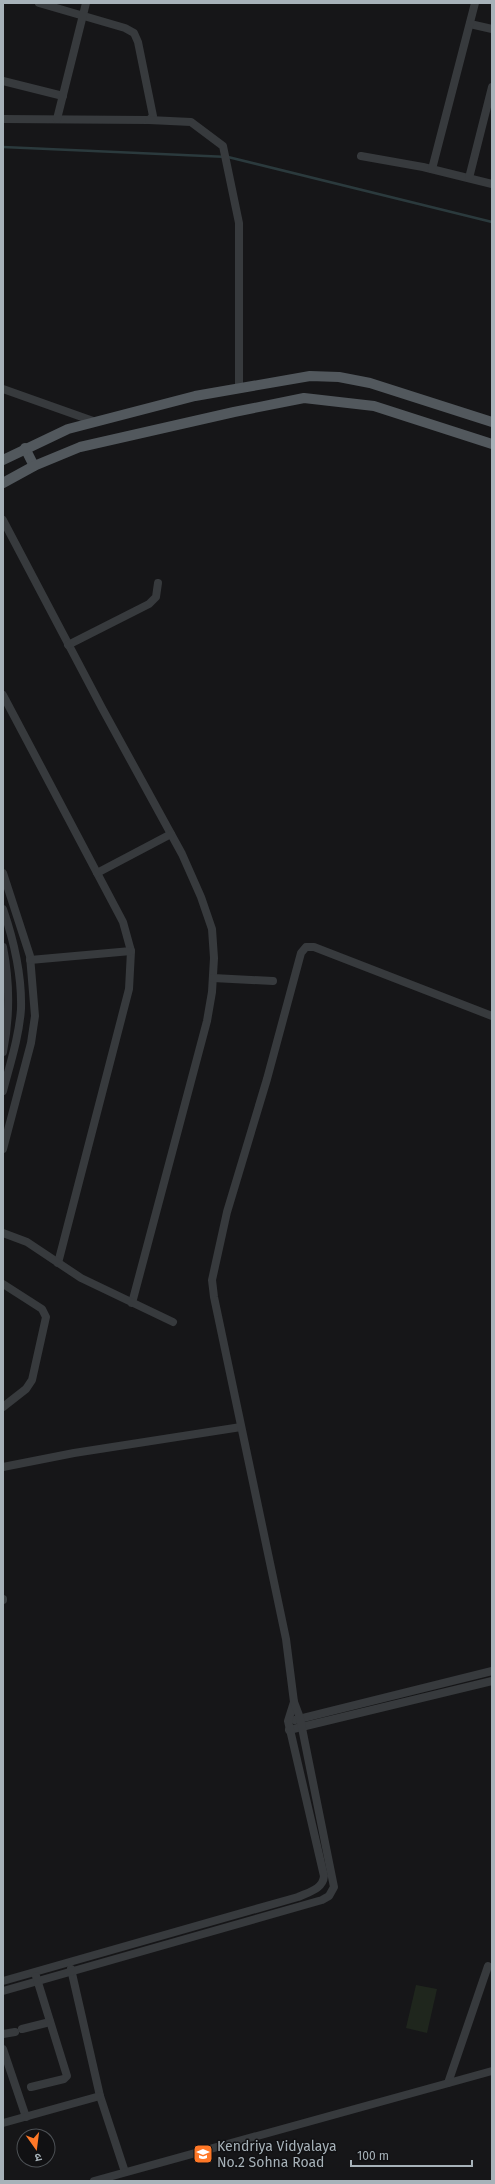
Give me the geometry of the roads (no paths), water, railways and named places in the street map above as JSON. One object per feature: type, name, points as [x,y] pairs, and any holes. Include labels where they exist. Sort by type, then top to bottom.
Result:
[{"type":"main road","points":[[3,460],[68,429],[194,396],[310,376],[339,377],[370,383],[492,422]]},
{"type":"main road","points":[[3,483],[34,466],[80,447],[234,412],[304,398],[374,406],[492,444]]},
{"type":"main road","points":[[26,448],[34,466]]},
{"type":"street","points":[[39,3],[125,28],[134,34],[138,42],[154,113],[149,120]]},
{"type":"street","points":[[57,119],[86,3]]},
{"type":"street","points":[[432,169],[475,3]]},
{"type":"street","points":[[470,24],[492,29]]},
{"type":"street","points":[[3,81],[63,96]]},
{"type":"street","points":[[469,178],[492,87]]},
{"type":"street","points":[[3,119],[149,120],[190,122],[223,146],[239,223],[239,389]]},
{"type":"street","points":[[361,156],[432,169],[492,184]]},
{"type":"street","points":[[3,389],[96,422]]},
{"type":"street","points":[[3,520],[68,645],[171,834],[207,913],[212,929],[213,978],[207,1021],[132,1303]]},
{"type":"street","points":[[68,645],[149,604],[156,597],[158,583]]},
{"type":"street","points":[[3,695],[123,922],[131,951],[129,989],[58,1263]]},
{"type":"street","points":[[97,873],[171,834]]},
{"type":"street","points":[[3,873],[30,960],[35,1016],[31,1043],[3,1149]]},
{"type":"street","points":[[3,909],[17,962],[20,1010],[16,1037],[3,1091]]},
{"type":"street","points":[[3,947],[6,963],[6,1008],[3,1052]]},
{"type":"street","points":[[3,1991],[322,1900],[329,1896],[334,1887],[301,1722],[294,1702],[286,1639],[214,1297],[212,1280],[227,1212],[267,1079],[301,953],[306,948],[314,947],[492,1016]]},
{"type":"street","points":[[6,963],[131,951]]},
{"type":"street","points":[[213,978],[272,981]]},
{"type":"street","points":[[6,1008],[20,1010]]},
{"type":"street","points":[[3,1233],[27,1242],[81,1278],[173,1322]]},
{"type":"street","points":[[3,1284],[42,1308],[46,1316],[32,1380],[26,1389],[3,1407]]},
{"type":"street","points":[[3,1467],[74,1453],[241,1427]]},
{"type":"street","points":[[289,1726],[492,1671]]},
{"type":"street","points":[[301,1722],[492,1681]]},
{"type":"street","points":[[3,1981],[298,1897],[319,1887],[323,1882],[324,1876],[289,1726],[294,1702]]},
{"type":"street","points":[[69,1963],[73,1972],[100,2096],[125,2172]]},
{"type":"street","points":[[448,2083],[488,1966]]},
{"type":"street","points":[[31,2087],[64,2079],[67,2076],[35,1972]]},
{"type":"street","points":[[3,2034],[50,2022]]},
{"type":"street","points":[[3,2049],[26,2117]]},
{"type":"street","points":[[94,2181],[492,2071]]},
{"type":"street","points":[[3,2123],[100,2096]]},
{"type":"waterway","points":[[3,147],[228,157],[492,222]]},
{"type":"place","name":"Kendriya Vidyalaya No.2 Sohna Road","points":[[203,2154]]}]
